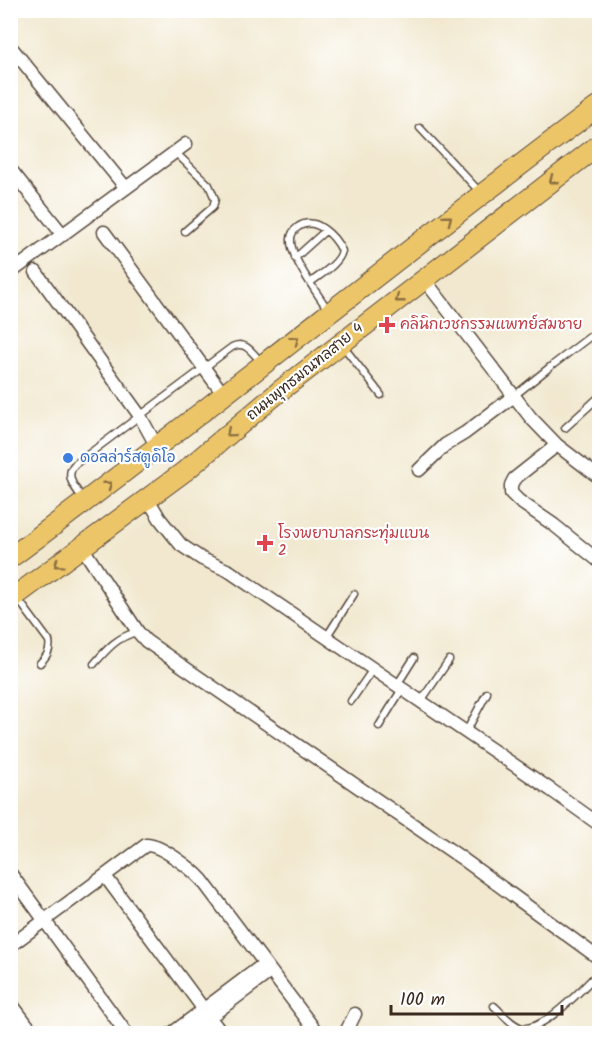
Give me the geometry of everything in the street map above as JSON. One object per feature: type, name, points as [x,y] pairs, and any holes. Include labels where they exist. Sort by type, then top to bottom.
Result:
[{"type":"main road","name":"ถนนพุทธมณฑลสาย 4","points":[[10,558],[330,313],[481,193],[600,105]]},
{"type":"main road","name":"ถนนพุทธมณฑลสาย 4","points":[[13,598],[185,471],[281,390],[600,144]]},
{"type":"street","points":[[12,52],[126,188]]},
{"type":"street","points":[[10,273],[186,144]]},
{"type":"street","points":[[10,169],[63,235]]},
{"type":"street","points":[[104,232],[224,395]]},
{"type":"street","points":[[36,272],[140,416],[157,447]]},
{"type":"street","points":[[424,279],[531,418],[557,445],[600,478]]},
{"type":"street","points":[[419,470],[445,445],[514,396]]},
{"type":"street","points":[[557,445],[514,479],[511,485],[512,493],[519,501],[554,525],[600,562]]},
{"type":"street","points":[[148,499],[171,533],[191,553],[229,571],[327,636],[600,825]]},
{"type":"street","points":[[82,547],[146,641],[451,850],[600,959]]},
{"type":"street","points":[[10,946],[146,845],[154,845],[195,872],[202,880],[318,1034]]},
{"type":"street","points":[[10,873],[127,1034]]},
{"type":"street","points":[[105,876],[222,1034]]},
{"type":"street","points":[[171,1034],[207,1013],[267,968]]},
{"type":"street","points":[[10,1002],[34,1034]]},
{"type":"street","points":[[187,1034],[207,1013]]},
{"type":"street","points":[[345,1034],[355,1014]]},
{"type":"lane","points":[[420,128],[481,193]]},
{"type":"lane","points":[[175,152],[209,185],[215,199],[213,207],[185,231]]},
{"type":"lane","points":[[311,282],[342,256],[340,246],[326,231],[312,223],[304,224],[294,231],[291,238],[295,258],[330,313]]},
{"type":"lane","points":[[295,258],[326,231]]},
{"type":"lane","points":[[514,396],[600,329]]},
{"type":"lane","points":[[341,343],[381,394]]},
{"type":"lane","points":[[86,502],[72,484],[70,470],[238,344],[245,345],[263,364]]},
{"type":"lane","points":[[565,428],[600,396]]},
{"type":"lane","points":[[327,636],[354,594]]},
{"type":"lane","points":[[13,598],[50,641],[46,656],[40,663]]},
{"type":"lane","points":[[94,664],[111,644],[126,635],[138,632]]},
{"type":"lane","points":[[379,726],[414,658]]},
{"type":"lane","points":[[421,702],[449,660]]},
{"type":"lane","points":[[351,701],[373,669]]},
{"type":"lane","points":[[465,732],[487,693]]},
{"type":"lane","points":[[527,1028],[540,1023],[572,1000],[600,971]]},
{"type":"lane","points":[[494,1006],[517,1026],[527,1028],[534,1034]]},
{"type":"place","name":"คลินิกเวชกรรมแพทย์สมชาย","points":[[387,325]]},
{"type":"place","name":"ดอลล่าร์สตูดิโอ","points":[[68,458]]},
{"type":"place","name":"โรงพยาบาลกระทุ่มแบน 2","points":[[265,543]]}]
